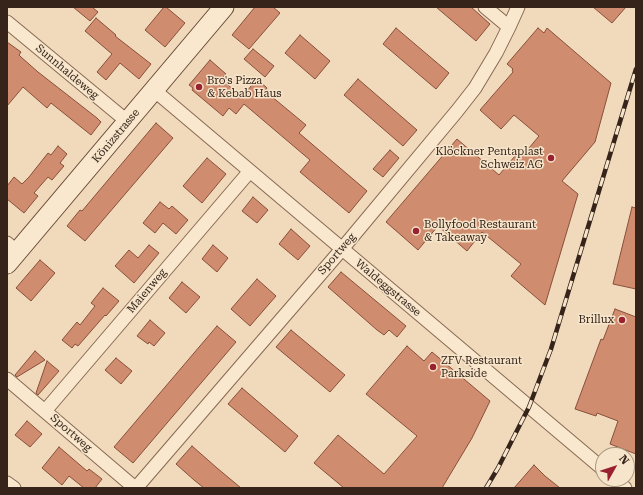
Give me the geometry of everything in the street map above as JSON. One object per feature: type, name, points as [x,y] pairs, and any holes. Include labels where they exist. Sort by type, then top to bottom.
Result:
[{"type":"main road","name":"Könizstrasse","points":[[10,253],[128,122],[224,7]]},
{"type":"street","points":[[485,7],[509,27]]},
{"type":"street","name":"Sportweg","points":[[7,379],[135,488],[342,249],[457,111],[475,88],[496,53],[518,7]]},
{"type":"street","name":"Sunnhaldeweg","points":[[7,22],[128,122]]},
{"type":"street","name":"Waldeggstrasse","points":[[154,90],[595,463]]},
{"type":"street","name":"Maienweg","points":[[45,411],[250,171]]},
{"type":"street","points":[[7,483],[14,488]]},
{"type":"building","points":[[73,7],[92,7],[98,12],[90,21]]},
{"type":"building","points":[[164,7],[166,7],[185,23],[165,47],[145,30]]},
{"type":"building","points":[[255,7],[273,7],[280,13],[249,49],[232,35]]},
{"type":"building","points":[[436,7],[471,7],[490,24],[476,41]]},
{"type":"building","points":[[593,7],[626,7],[612,23]]},
{"type":"building","points":[[96,18],[116,35],[115,36],[151,64],[139,79],[120,63],[106,80],[97,72],[112,54],[85,31]]},
{"type":"building","points":[[396,28],[449,73],[436,89],[383,44]]},
{"type":"building","name":"Klöckner Pentaplast Schweiz AG","points":[[538,28],[544,33],[547,28],[611,83],[595,142],[562,181],[578,194],[545,305],[511,276],[521,264],[482,232],[467,251],[438,226],[418,250],[386,222],[457,139],[499,175],[515,156],[519,160],[539,136],[514,115],[501,129],[480,110],[513,72],[513,69],[507,64]]},
{"type":"building","points":[[300,35],[330,61],[315,79],[285,53]]},
{"type":"building","points":[[7,42],[21,52],[19,55],[38,72],[101,122],[91,135],[51,103],[47,108],[23,87],[7,106]]},
{"type":"building","points":[[253,49],[274,66],[265,77],[244,59]]},
{"type":"building","points":[[210,60],[226,74],[221,79],[242,97],[257,79],[267,88],[265,91],[306,125],[299,133],[367,191],[349,213],[300,172],[310,160],[244,104],[236,114],[229,108],[223,116],[192,90],[193,88],[189,85]]},
{"type":"building","points":[[358,79],[417,130],[403,146],[344,95]]},
{"type":"building","points":[[156,123],[173,138],[85,241],[67,226],[80,210],[82,211]]},
{"type":"building","points":[[58,146],[67,154],[60,163],[64,166],[52,180],[48,177],[34,193],[38,196],[24,213],[7,199],[7,186],[14,177],[22,184],[48,153],[51,155]]},
{"type":"building","points":[[390,150],[399,158],[383,177],[373,169]]},
{"type":"building","points":[[207,158],[226,174],[202,203],[183,186]]},
{"type":"building","points":[[253,197],[268,210],[257,223],[242,211]]},
{"type":"building","points":[[160,202],[169,209],[172,206],[188,220],[176,234],[163,223],[155,233],[143,223]]},
{"type":"building","points":[[632,207],[636,208],[636,289],[613,284]]},
{"type":"building","points":[[291,229],[310,246],[298,260],[279,244]]},
{"type":"building","points":[[149,245],[159,253],[134,283],[115,266],[129,250],[138,258]]},
{"type":"building","points":[[213,245],[228,258],[217,272],[202,259]]},
{"type":"building","points":[[40,260],[55,273],[31,301],[16,288]]},
{"type":"building","points":[[341,272],[406,326],[397,337],[389,330],[384,335],[377,330],[328,287]]},
{"type":"building","points":[[257,279],[276,296],[250,326],[231,309]]},
{"type":"building","points":[[182,282],[200,297],[186,313],[169,298]]},
{"type":"building","points":[[103,288],[119,301],[78,346],[75,344],[72,348],[62,340],[77,322],[80,325],[95,306],[91,303]]},
{"type":"building","points":[[615,309],[636,317],[636,454],[635,447],[618,447],[610,444],[618,421],[597,413],[596,416],[575,409],[601,339],[603,340]]},
{"type":"building","points":[[150,320],[165,333],[154,346],[149,342],[148,344],[137,336]]},
{"type":"building","points":[[217,326],[236,342],[133,463],[114,447]]},
{"type":"building","points":[[291,330],[345,375],[330,392],[276,347]]},
{"type":"building","points":[[407,346],[424,361],[432,352],[490,401],[472,438],[442,488],[344,488],[314,463],[338,435],[384,474],[417,436],[366,394]]},
{"type":"building","points":[[35,351],[45,360],[17,377],[15,375]]},
{"type":"building","points":[[116,358],[132,371],[121,384],[105,370]]},
{"type":"building","points":[[47,361],[59,371],[38,395],[36,393]]},
{"type":"building","points":[[242,388],[298,436],[285,452],[228,404]]},
{"type":"building","points":[[27,421],[42,434],[30,447],[15,435]]},
{"type":"building","points":[[192,446],[241,488],[204,488],[194,480],[176,464]]},
{"type":"building","points":[[59,447],[87,471],[89,469],[102,479],[95,488],[84,488],[69,476],[62,485],[42,468]]},
{"type":"building","points":[[534,465],[545,476],[560,488],[514,488]]},
{"type":"railway","points":[[486,488],[498,468],[529,407],[551,349],[636,69]]},
{"type":"place","name":"Bro's Pizza & Kebab Haus","points":[[199,87]]},
{"type":"place","name":"Klöckner Pentaplast Schweiz AG","points":[[551,158]]},
{"type":"place","name":"Bollyfood Restaurant & Takeaway","points":[[416,231]]},
{"type":"place","name":"Brillux","points":[[622,320]]},
{"type":"place","name":"ZFV Restaurant Parkside","points":[[433,367]]}]
